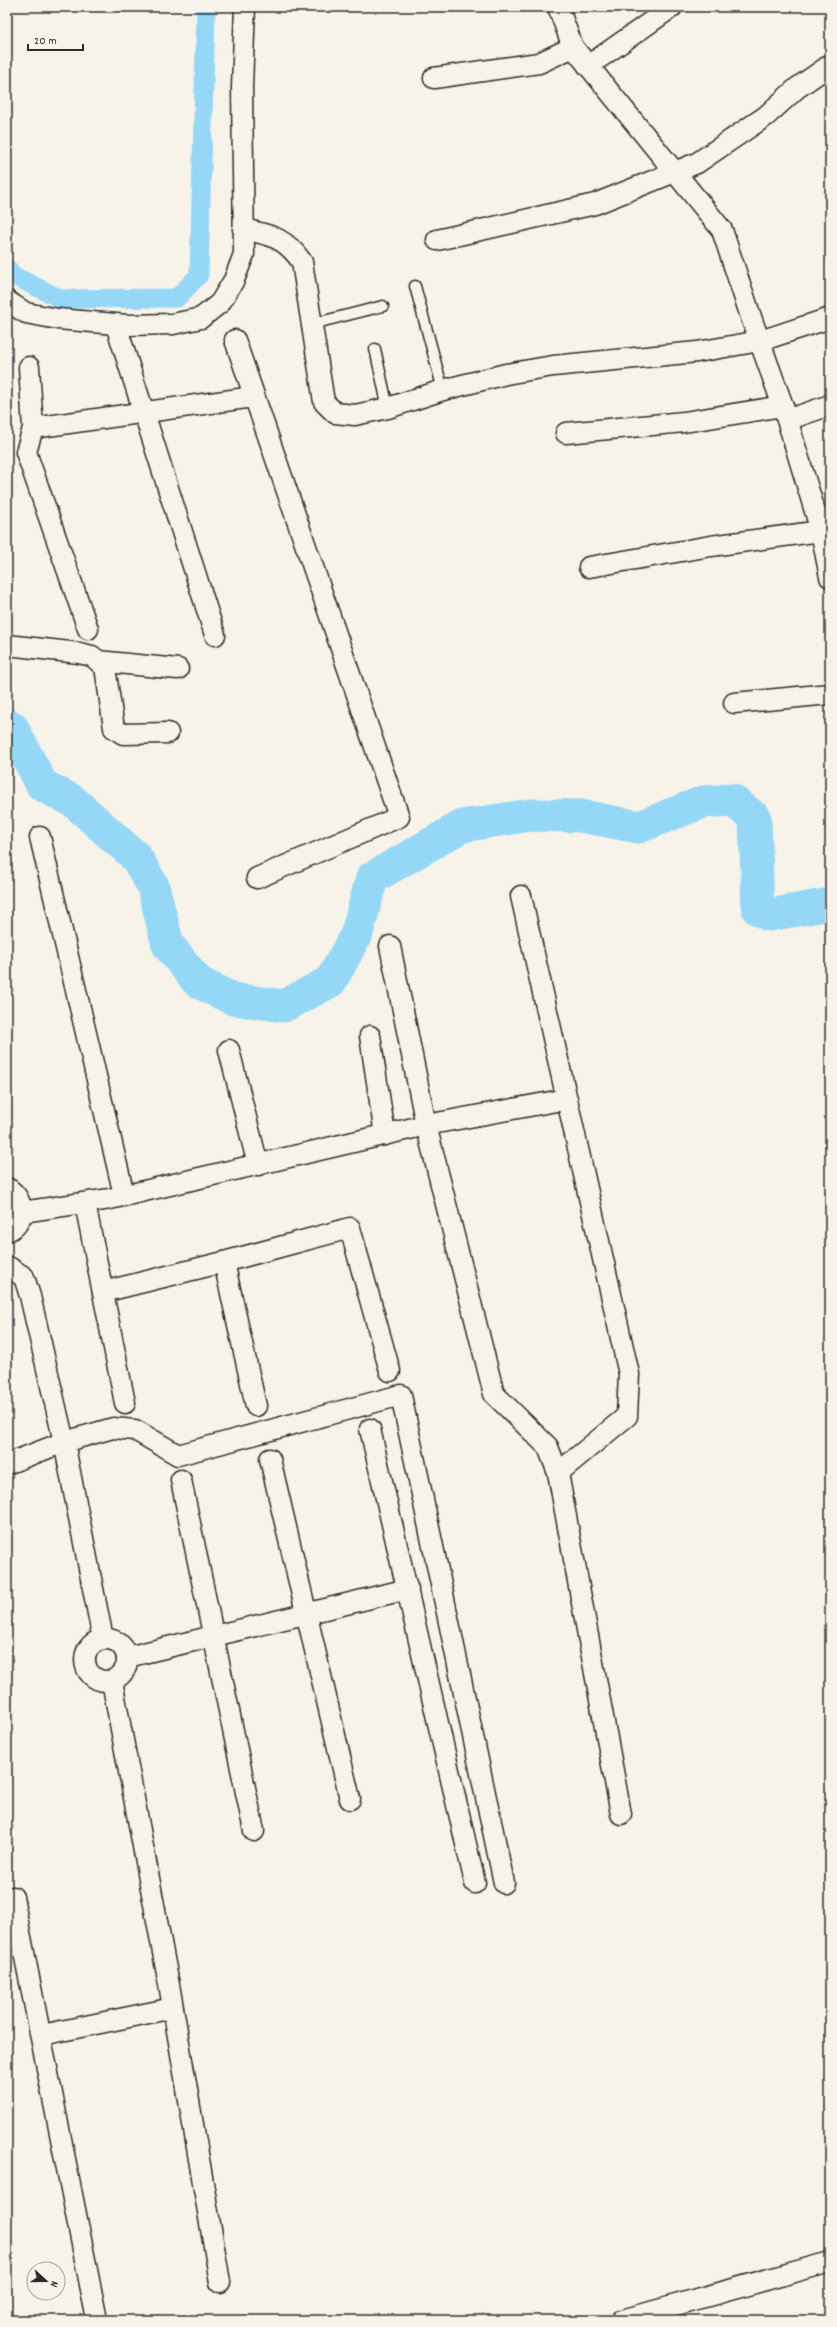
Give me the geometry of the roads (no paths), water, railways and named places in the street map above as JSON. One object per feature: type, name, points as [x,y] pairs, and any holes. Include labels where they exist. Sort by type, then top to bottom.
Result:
[{"type":"street","points":[[7,301],[26,313],[58,320],[116,324],[173,324],[201,318],[220,302],[234,280],[244,254],[242,87],[245,7]]},
{"type":"street","points":[[558,7],[573,47],[722,230],[785,413],[821,531],[829,565]]},
{"type":"street","points":[[588,66],[672,7]]},
{"type":"street","points":[[434,78],[539,63],[573,47]]},
{"type":"street","points":[[437,240],[595,204],[674,172],[696,162],[766,116],[797,88],[830,65]]},
{"type":"street","points":[[243,229],[273,235],[292,248],[302,262],[324,402],[335,413],[355,415],[388,408],[443,390],[506,374],[553,366],[697,352],[760,341],[830,318]]},
{"type":"street","points":[[116,324],[215,635]]},
{"type":"street","points":[[235,340],[253,397],[399,817],[257,878]]},
{"type":"street","points":[[29,367],[33,428],[26,452],[88,629]]},
{"type":"street","points":[[33,428],[253,397]]},
{"type":"street","points":[[566,434],[785,413],[830,405]]},
{"type":"street","points":[[588,567],[711,546],[821,531]]},
{"type":"street","points":[[7,645],[79,653],[92,656],[105,667],[114,728],[123,734],[168,733]]},
{"type":"street","points":[[98,661],[178,669]]},
{"type":"street","points":[[734,703],[830,694]]},
{"type":"street","points":[[40,837],[124,1195]]},
{"type":"street","points":[[521,896],[629,1374],[627,1416],[558,1473]]},
{"type":"street","points":[[390,946],[426,1125],[494,1394],[548,1447],[558,1473],[621,1814]]},
{"type":"street","points":[[370,1036],[386,1135]]},
{"type":"street","points":[[229,1050],[258,1165]]},
{"type":"street","points":[[22,1212],[85,1203],[124,1195],[426,1125],[567,1099]]},
{"type":"street","points":[[7,1188],[18,1197],[22,1212],[16,1226],[7,1231]]},
{"type":"street","points":[[85,1203],[125,1403]]},
{"type":"street","points":[[103,1292],[224,1262],[350,1228],[390,1371]]},
{"type":"street","points":[[224,1262],[256,1406]]},
{"type":"street","points":[[7,1266],[24,1277],[30,1296],[64,1442],[102,1639]]},
{"type":"street","points":[[7,1464],[64,1442],[113,1428],[134,1430],[178,1455],[401,1395],[504,1883]]},
{"type":"street","points":[[370,1429],[475,1883]]},
{"type":"street","points":[[270,1459],[350,1799]]},
{"type":"street","points":[[181,1480],[254,1831]]},
{"type":"street","points":[[127,1657],[408,1589]]},
{"type":"street","points":[[102,1639],[116,1641],[125,1651],[127,1657],[124,1672],[112,1681],[98,1680],[92,1676],[84,1664],[84,1657],[90,1645],[102,1639]]},
{"type":"street","points":[[112,1681],[173,2008],[220,2282]]},
{"type":"street","points":[[13,1897],[42,2035],[96,2320]]},
{"type":"street","points":[[42,2035],[173,2008]]},
{"type":"street","points":[[622,2320],[830,2262]]},
{"type":"lane","points":[[415,286],[443,390]]},
{"type":"lane","points":[[312,324],[383,306]]},
{"type":"lane","points":[[375,349],[388,408]]},
{"type":"waterway","points":[[7,268],[14,276],[61,299],[177,298],[199,275],[206,7]]},
{"type":"waterway","points":[[7,725],[12,727],[42,785],[73,801],[136,857],[153,886],[168,945],[198,982],[233,999],[284,1006],[331,981],[357,933],[372,878],[462,826],[531,815],[581,816],[639,827],[703,802],[732,800],[755,818],[758,909],[769,915],[830,904]]}]
